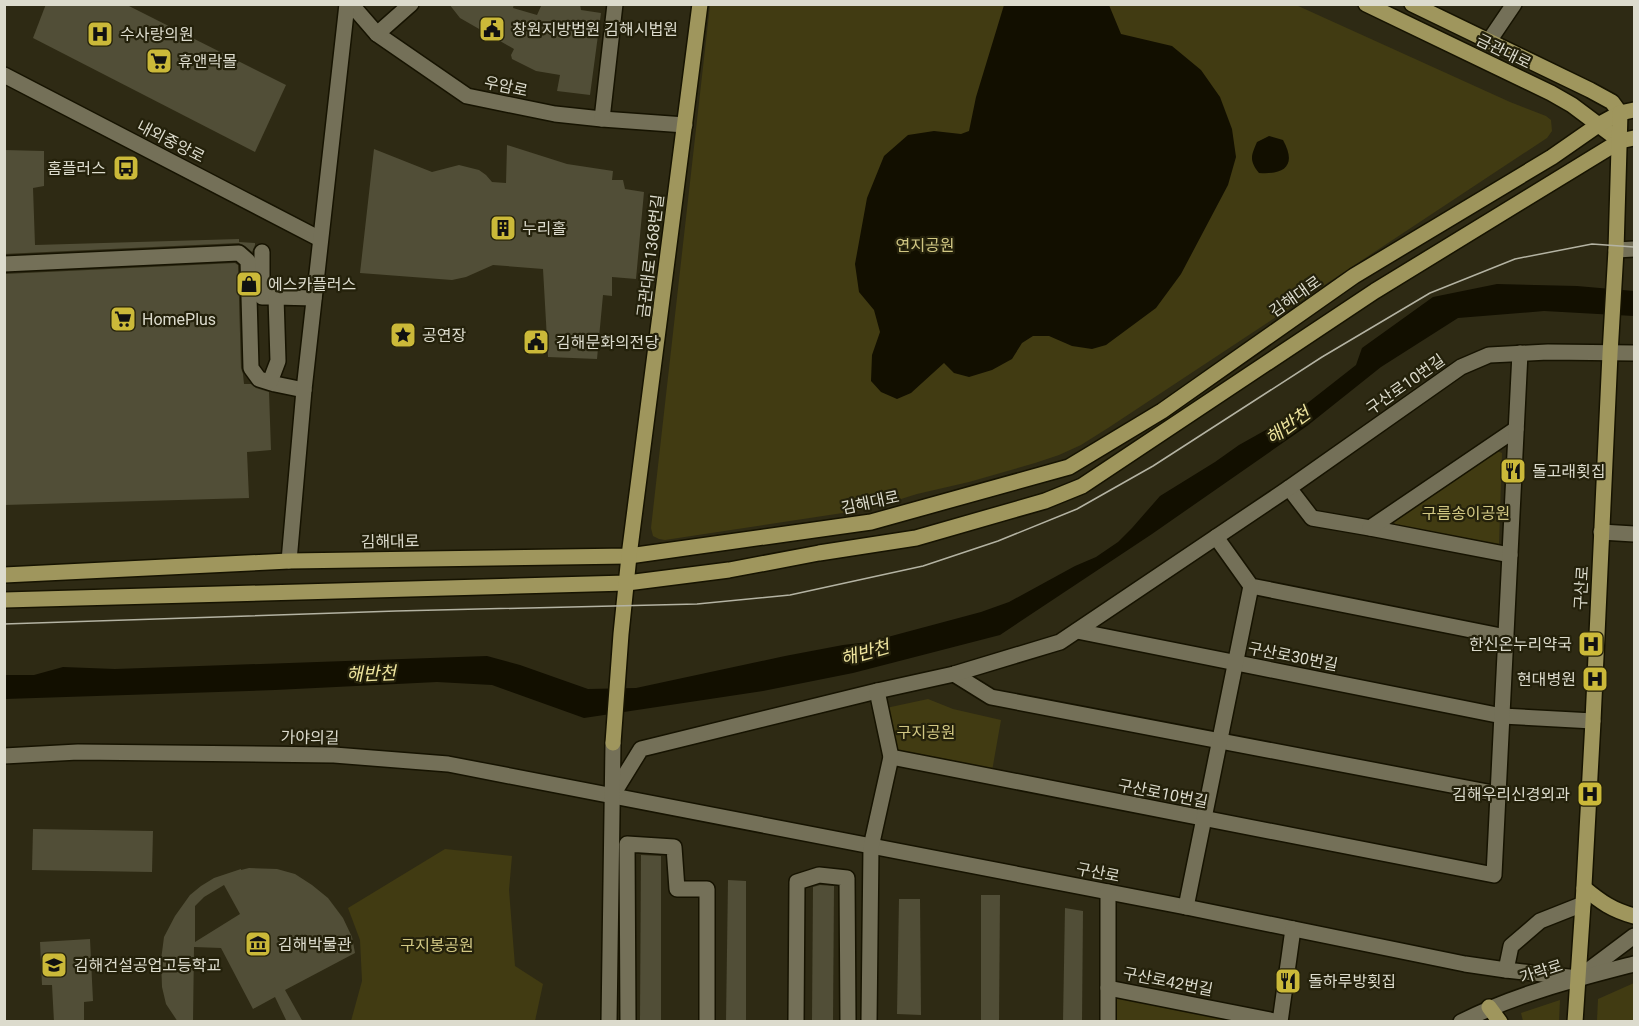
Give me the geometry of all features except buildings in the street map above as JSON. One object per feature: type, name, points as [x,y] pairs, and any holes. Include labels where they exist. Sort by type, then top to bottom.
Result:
[{"type":"main road","name":"금관대로1368번길","points":[[613,743],[629,556],[700,4]]},
{"type":"main road","name":"금관대로","points":[[1366,4],[1551,93],[1572,105],[1598,125],[1627,140]]},
{"type":"main road","name":"금관대로","points":[[1412,4],[1590,90],[1627,112]]},
{"type":"main road","name":"김해대로","points":[[4,575],[289,561],[629,556],[871,522],[1069,467],[1162,411],[1354,276],[1552,157],[1598,125],[1627,112]]},
{"type":"main road","points":[[1616,250],[1627,140],[1627,112]]},
{"type":"main road","points":[[4,600],[627,583],[729,570],[916,538],[1045,501],[1082,486],[1375,291],[1627,140]]},
{"type":"main road","name":"구산로","points":[[1575,1022],[1584,904],[1616,250]]},
{"type":"main road","points":[[1584,888],[1609,908],[1635,916]]},
{"type":"main road","points":[[1489,1007],[1500,1022]]},
{"type":"street","name":"우암로","points":[[349,4],[377,34],[467,96],[555,114],[685,125]]},
{"type":"street","points":[[289,561],[320,239],[349,4]]},
{"type":"street","points":[[377,34],[411,4]]},
{"type":"street","points":[[602,119],[615,4]]},
{"type":"street","points":[[1489,41],[1514,4]]},
{"type":"street","name":"내외중앙로","points":[[4,75],[320,239]]},
{"type":"street","points":[[1616,250],[1635,249]]},
{"type":"street","points":[[262,252],[262,297],[314,298]]},
{"type":"street","points":[[4,264],[239,253],[248,261],[250,368],[259,379],[304,390]]},
{"type":"street","points":[[270,382],[278,361],[276,297]]},
{"type":"street","name":"구산로10번길","points":[[612,796],[641,749],[954,674],[1060,642],[1289,488],[1461,367],[1489,356],[1520,353],[1610,348],[1635,353]]},
{"type":"street","points":[[954,674],[991,697],[1498,794],[1520,353]]},
{"type":"street","points":[[1370,528],[1516,429]]},
{"type":"street","points":[[1289,488],[1312,518],[1510,555]]},
{"type":"street","points":[[1601,532],[1635,534]]},
{"type":"street","points":[[1216,537],[1251,586],[1506,637]]},
{"type":"street","points":[[1186,907],[1251,586]]},
{"type":"street","name":"구산로30번길","points":[[1077,631],[1502,716],[1593,721]]},
{"type":"street","points":[[869,1022],[871,847],[891,757],[877,691]]},
{"type":"street","points":[[609,1022],[613,743]]},
{"type":"street","name":"가야의길","points":[[4,756],[78,752],[334,755],[448,764],[612,796]]},
{"type":"street","name":"구산로10번길","points":[[891,757],[1494,875],[1498,794]]},
{"type":"street","name":"구산로","points":[[612,796],[1186,907],[1465,964],[1578,978]]},
{"type":"street","points":[[628,1022],[627,844],[674,847],[677,889],[707,889],[707,1022]]},
{"type":"street","points":[[796,1022],[797,882],[819,875],[847,878],[848,1022]]},
{"type":"street","name":"구산로42번길","points":[[1108,892],[1108,988],[1280,1022],[1293,929]]},
{"type":"street","points":[[1506,970],[1511,946],[1540,921],[1584,904]]},
{"type":"street","points":[[1578,978],[1635,936]]},
{"type":"street","name":"가락로","points":[[1461,1022],[1489,1007],[1578,978],[1635,964]]},
{"type":"street","points":[[1108,988],[1108,1022]]},
{"type":"green space","name":"연지공원","points":[[710,5],[1296,5],[1510,102],[1546,116],[1551,120],[1552,131],[1547,138],[1081,445],[1035,463],[869,509],[665,540],[653,536],[651,528]]},
{"type":"green space","name":"구름송이공원","points":[[1495,450],[1502,453],[1499,544],[1490,554],[1398,531],[1394,522]]},
{"type":"green space","name":"구지공원","points":[[928,699],[953,709],[1001,720],[992,771],[898,751],[886,708]]},
{"type":"green space","name":"구지봉공원","points":[[445,849],[512,856],[509,890],[515,966],[543,984],[535,1021],[351,1021],[362,981],[360,940],[348,908]]},
{"type":"green space","points":[[1634,983],[1634,1021],[1597,1021],[1598,999]]},
{"type":"green space","points":[[1112,994],[1263,1022],[1112,1021]]},
{"type":"green space","points":[[1560,1000],[1559,1021],[1523,1021],[1521,1013]]},
{"type":"water","points":[[1004,5],[1109,5],[1121,34],[1172,46],[1201,70],[1220,97],[1232,129],[1236,157],[1228,185],[1181,274],[1156,308],[1106,345],[1092,349],[1072,346],[1049,336],[1033,336],[1022,343],[1012,359],[992,370],[969,377],[954,373],[944,363],[911,393],[897,399],[881,392],[871,381],[872,355],[880,332],[874,310],[859,292],[855,264],[867,198],[884,156],[908,135],[934,131],[961,134],[969,131],[976,97]]},
{"type":"water","points":[[1269,136],[1283,140],[1289,156],[1288,162],[1282,170],[1259,173],[1252,161],[1252,155],[1257,142]]},
{"type":"water","name":"해반천","points":[[1497,284],[1577,286],[1634,291],[1634,316],[1544,311],[1458,318],[1381,367],[1307,426],[1152,534],[1000,635],[853,673],[763,691],[584,718],[492,685],[437,682],[5,699],[4,675],[34,675],[63,667],[115,669],[487,656],[588,689],[636,688],[785,656],[869,642],[981,612],[1009,602],[1096,557],[1118,542],[1160,496],[1239,445],[1291,416],[1356,365],[1362,348],[1433,297]]},
{"type":"tram line","points":[[4,624],[697,604],[790,595],[923,566],[998,541],[1077,509],[1153,466],[1322,357],[1430,293],[1515,259],[1592,244],[1634,247]]},
{"type":"place","name":"창원지방법원 김해시법원","points":[[492,29]]},
{"type":"place","name":"수사랑의원","points":[[100,34]]},
{"type":"place","name":"휴앤락몰","points":[[159,61]]},
{"type":"place","name":"홈플러스","points":[[126,168]]},
{"type":"place","name":"누리홀","points":[[503,228]]},
{"type":"place","name":"에스카플러스","points":[[249,284]]},
{"type":"place","name":"HomePlus","points":[[123,319]]},
{"type":"place","name":"공연장","points":[[403,335]]},
{"type":"place","name":"김해문화의전당","points":[[536,342]]},
{"type":"place","name":"돌고래횟집","points":[[1513,471]]},
{"type":"place","name":"한신온누리약국","points":[[1591,644]]},
{"type":"place","name":"현대병원","points":[[1595,679]]},
{"type":"place","name":"김해우리신경외과","points":[[1590,794]]},
{"type":"place","name":"김해박물관","points":[[258,944]]},
{"type":"place","name":"김해건설공업고등학교","points":[[54,965]]},
{"type":"place","name":"돌하루방횟집","points":[[1288,981]]}]
